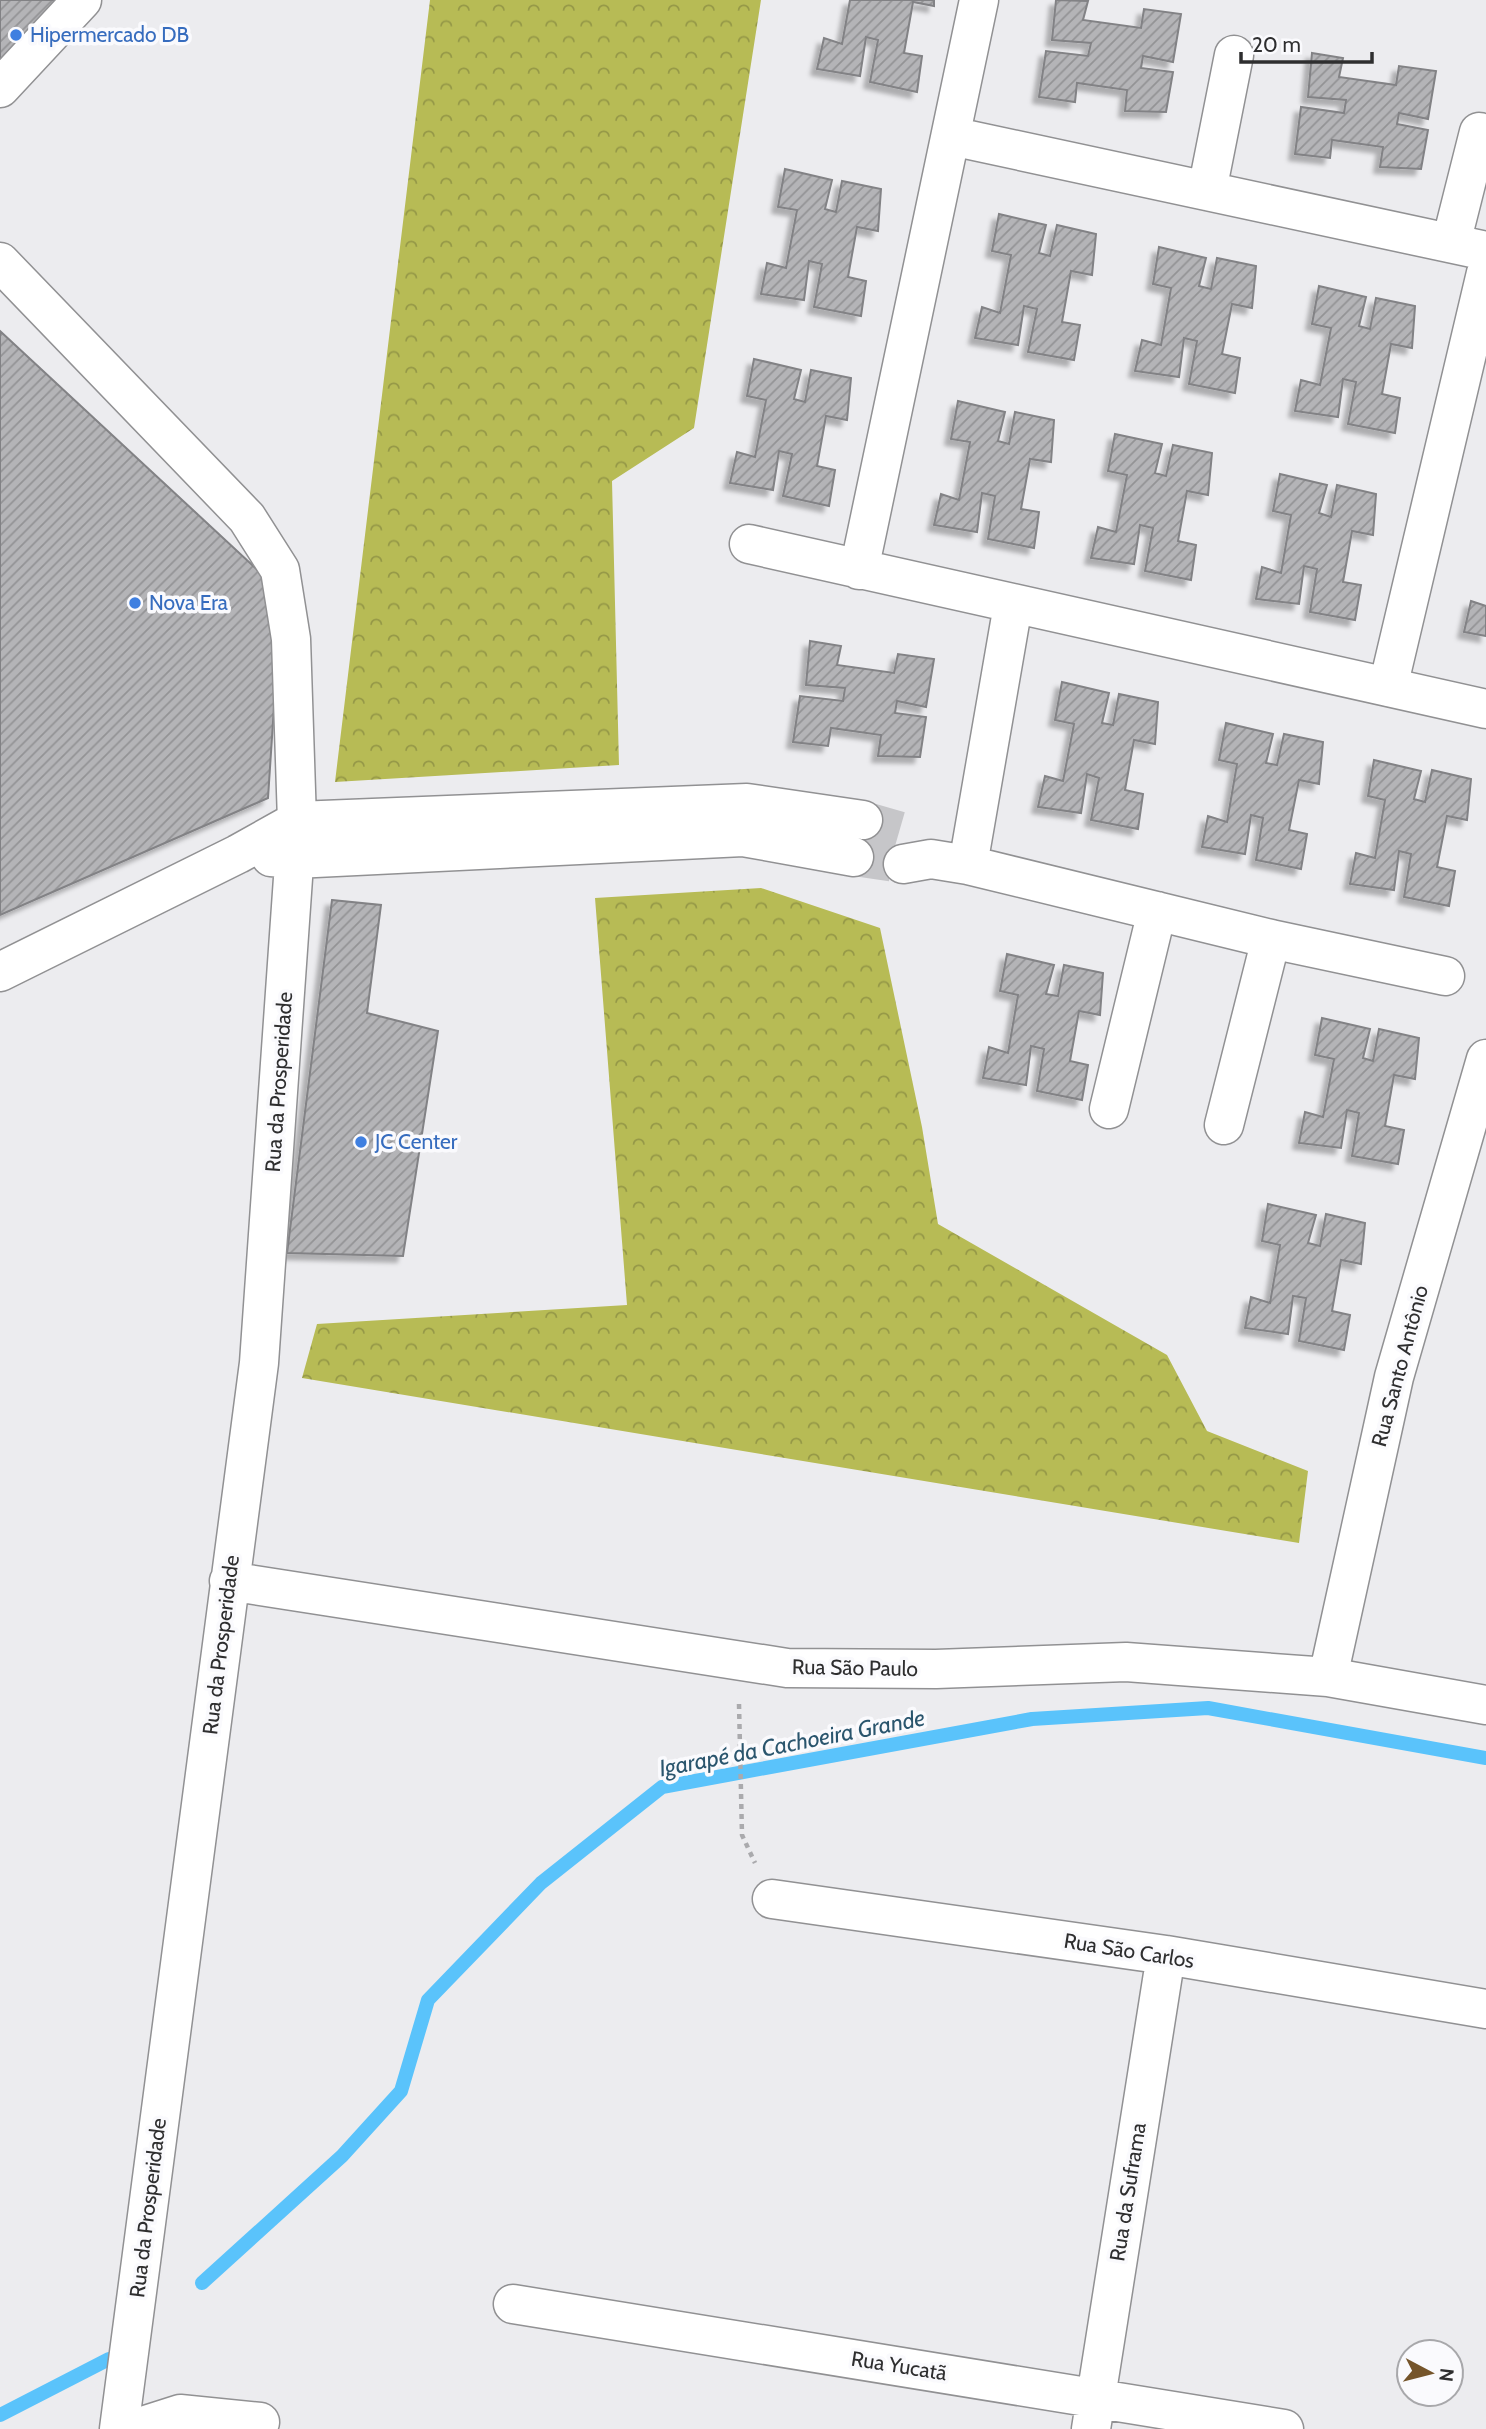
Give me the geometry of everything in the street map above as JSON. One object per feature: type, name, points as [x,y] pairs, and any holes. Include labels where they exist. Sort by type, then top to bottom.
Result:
[{"type":"street","points":[[0,88],[82,0]]},
{"type":"street","points":[[859,570],[979,0]]},
{"type":"street","points":[[1207,191],[1234,55]]},
{"type":"street","points":[[951,136],[1468,247],[1479,132]]},
{"type":"street","name":"Rua da Prosperidade","points":[[0,262],[247,518],[280,570],[292,639],[297,821],[259,1363],[143,2246],[124,2423]]},
{"type":"street","points":[[1388,687],[1486,273]]},
{"type":"street","points":[[749,544],[1013,606],[1486,709]]},
{"type":"street","points":[[968,865],[1013,606]]},
{"type":"street","points":[[238,854],[295,859],[745,820],[854,857]]},
{"type":"street","points":[[0,972],[238,854],[297,821],[863,820]]},
{"type":"street","points":[[914,852],[1271,939],[1445,975]]},
{"type":"street","points":[[1108,1109],[1157,911]]},
{"type":"street","points":[[1224,1125],[1271,939]]},
{"type":"street","name":"Rua Santo Antônio","points":[[1328,1678],[1394,1377],[1486,1059]]},
{"type":"street","name":"Rua São Paulo","points":[[229,1581],[787,1668],[936,1669],[1126,1662],[1328,1678],[1486,1705]]},
{"type":"street","name":"Rua São Carlos","points":[[772,1899],[1166,1955],[1486,2009]]},
{"type":"street","name":"Rua da Suframa","points":[[1093,2413],[1166,1955]]},
{"type":"street","name":"Rua Yucatã","points":[[513,2304],[1093,2413],[1284,2429]]},
{"type":"street","points":[[124,2423],[180,2414],[260,2422]]},
{"type":"path","points":[[740,1737],[741,1835]]},
{"type":"green space","points":[[430,0],[761,0],[694,428],[612,481],[619,765],[335,782]]},
{"type":"green space","points":[[761,888],[880,928],[922,1127],[938,1224],[1167,1355],[1207,1431],[1308,1471],[1299,1543],[302,1378],[317,1324],[627,1305],[595,898]]},
{"type":"building","name":"Hipermercado DB","points":[[0,0],[63,0],[0,70]]},
{"type":"building","points":[[850,0],[934,0],[934,6],[913,2],[904,53],[922,56],[917,92],[870,82],[878,40],[866,37],[860,76],[817,69],[824,38],[842,44]]},
{"type":"building","points":[[1056,0],[1088,1],[1083,20],[1141,28],[1144,9],[1181,14],[1173,62],[1143,56],[1141,68],[1173,72],[1166,112],[1125,111],[1127,90],[1077,83],[1075,102],[1039,97],[1046,51],[1088,56],[1091,43],[1052,40]]},
{"type":"building","points":[[1312,53],[1343,58],[1339,77],[1396,85],[1399,66],[1436,71],[1428,119],[1399,113],[1397,124],[1428,130],[1421,169],[1380,167],[1383,147],[1332,140],[1330,158],[1295,154],[1301,107],[1344,113],[1346,100],[1308,97]]},
{"type":"building","points":[[785,169],[832,180],[825,209],[836,212],[842,181],[881,189],[878,231],[857,227],[848,277],[866,281],[861,316],[814,307],[822,264],[809,261],[804,300],[761,294],[767,263],[786,268],[797,210],[778,207]]},
{"type":"building","points":[[999,214],[1046,225],[1039,253],[1050,256],[1057,225],[1096,234],[1092,275],[1071,271],[1062,322],[1080,325],[1074,360],[1028,352],[1037,309],[1024,306],[1018,345],[975,338],[982,307],[1000,313],[1011,255],[992,251]]},
{"type":"building","points":[[1159,247],[1206,258],[1199,286],[1211,289],[1217,258],[1256,266],[1252,308],[1232,304],[1222,354],[1240,358],[1235,393],[1189,384],[1197,341],[1184,338],[1179,377],[1135,371],[1142,340],[1161,345],[1171,288],[1153,284]]},
{"type":"building","points":[[1319,286],[1366,297],[1359,326],[1370,329],[1376,298],[1415,306],[1412,348],[1391,344],[1382,394],[1400,398],[1395,433],[1348,424],[1356,382],[1343,379],[1338,417],[1295,411],[1301,380],[1320,385],[1331,328],[1312,324]]},
{"type":"building","name":"Nova Era","points":[[0,331],[263,575],[279,631],[268,798],[0,915]]},
{"type":"building","points":[[754,359],[801,370],[794,399],[805,402],[811,370],[851,378],[847,420],[826,416],[817,466],[835,470],[829,506],[783,496],[792,454],[779,451],[773,490],[730,483],[737,452],[755,457],[766,400],[747,396]]},
{"type":"building","points":[[958,401],[1005,412],[998,441],[1009,444],[1015,412],[1054,420],[1051,462],[1030,459],[1021,509],[1039,512],[1034,548],[988,539],[995,496],[982,493],[977,532],[934,525],[941,494],[959,500],[970,442],[951,439]]},
{"type":"building","points":[[1115,434],[1162,444],[1155,473],[1166,476],[1173,445],[1212,453],[1208,495],[1187,491],[1178,541],[1196,545],[1191,580],[1145,571],[1153,528],[1140,525],[1134,564],[1091,558],[1098,527],[1116,532],[1127,475],[1108,471]]},
{"type":"building","points":[[1280,474],[1327,485],[1319,513],[1331,517],[1337,485],[1376,494],[1373,535],[1352,531],[1343,582],[1361,585],[1355,620],[1310,612],[1317,569],[1304,566],[1299,604],[1256,599],[1262,567],[1281,573],[1291,515],[1273,511]]},
{"type":"building","points":[[1471,601],[1486,606],[1486,636],[1464,632]]},
{"type":"building","points":[[810,641],[841,646],[837,665],[894,673],[898,654],[934,659],[926,707],[897,701],[895,713],[926,717],[920,757],[878,756],[881,735],[831,728],[828,746],[793,742],[800,696],[843,701],[845,688],[806,685]]},
{"type":"building","points":[[1062,682],[1109,693],[1102,723],[1113,725],[1119,694],[1158,702],[1155,744],[1134,740],[1125,790],[1143,794],[1138,829],[1091,820],[1099,778],[1087,774],[1081,813],[1038,807],[1045,776],[1063,781],[1074,724],[1055,720]]},
{"type":"building","points":[[1226,723],[1273,734],[1266,763],[1277,765],[1284,734],[1323,742],[1319,784],[1299,780],[1289,830],[1307,834],[1301,869],[1256,860],[1263,818],[1251,815],[1245,854],[1202,847],[1208,816],[1227,822],[1237,764],[1219,760]]},
{"type":"building","points":[[1374,760],[1421,771],[1414,799],[1425,802],[1432,770],[1471,779],[1467,820],[1447,816],[1437,867],[1455,871],[1449,906],[1404,897],[1411,854],[1399,851],[1394,890],[1350,884],[1356,853],[1375,858],[1385,800],[1368,796]]},
{"type":"building","name":"JC Center","points":[[332,900],[381,905],[367,1013],[438,1031],[403,1256],[287,1253]]},
{"type":"building","points":[[1007,954],[1054,965],[1046,994],[1058,996],[1064,965],[1103,973],[1100,1015],[1079,1011],[1070,1061],[1088,1065],[1082,1100],[1037,1091],[1044,1049],[1031,1046],[1026,1085],[983,1078],[989,1047],[1008,1053],[1018,995],[1000,991]]},
{"type":"building","points":[[1322,1018],[1370,1029],[1363,1058],[1373,1061],[1379,1029],[1419,1038],[1415,1079],[1394,1075],[1385,1126],[1404,1130],[1398,1164],[1352,1156],[1359,1113],[1347,1110],[1341,1148],[1299,1143],[1305,1112],[1323,1117],[1334,1059],[1315,1055]]},
{"type":"building","points":[[1268,1204],[1316,1215],[1308,1243],[1320,1246],[1326,1214],[1365,1223],[1361,1264],[1341,1260],[1332,1311],[1350,1315],[1344,1350],[1299,1341],[1306,1298],[1293,1296],[1288,1334],[1245,1328],[1251,1297],[1270,1303],[1280,1245],[1262,1241]]},
{"type":"waterway","name":"Igarapé da Cachoeira Grande","points":[[202,2283],[342,2156],[401,2091],[428,2000],[541,1883],[662,1787],[1032,1719],[1208,1708],[1486,1758]]},
{"type":"waterway","name":"Igarapé da Cachoeira Grande","points":[[0,2415],[109,2359]]},
{"type":"tunnel","points":[[863,820],[908,833]]},
{"type":"tunnel","points":[[854,857],[903,864]]},
{"type":"place","name":"Hipermercado DB","points":[[16,35]]},
{"type":"place","name":"Nova Era","points":[[135,603]]},
{"type":"place","name":"JC Center","points":[[361,1142]]}]
